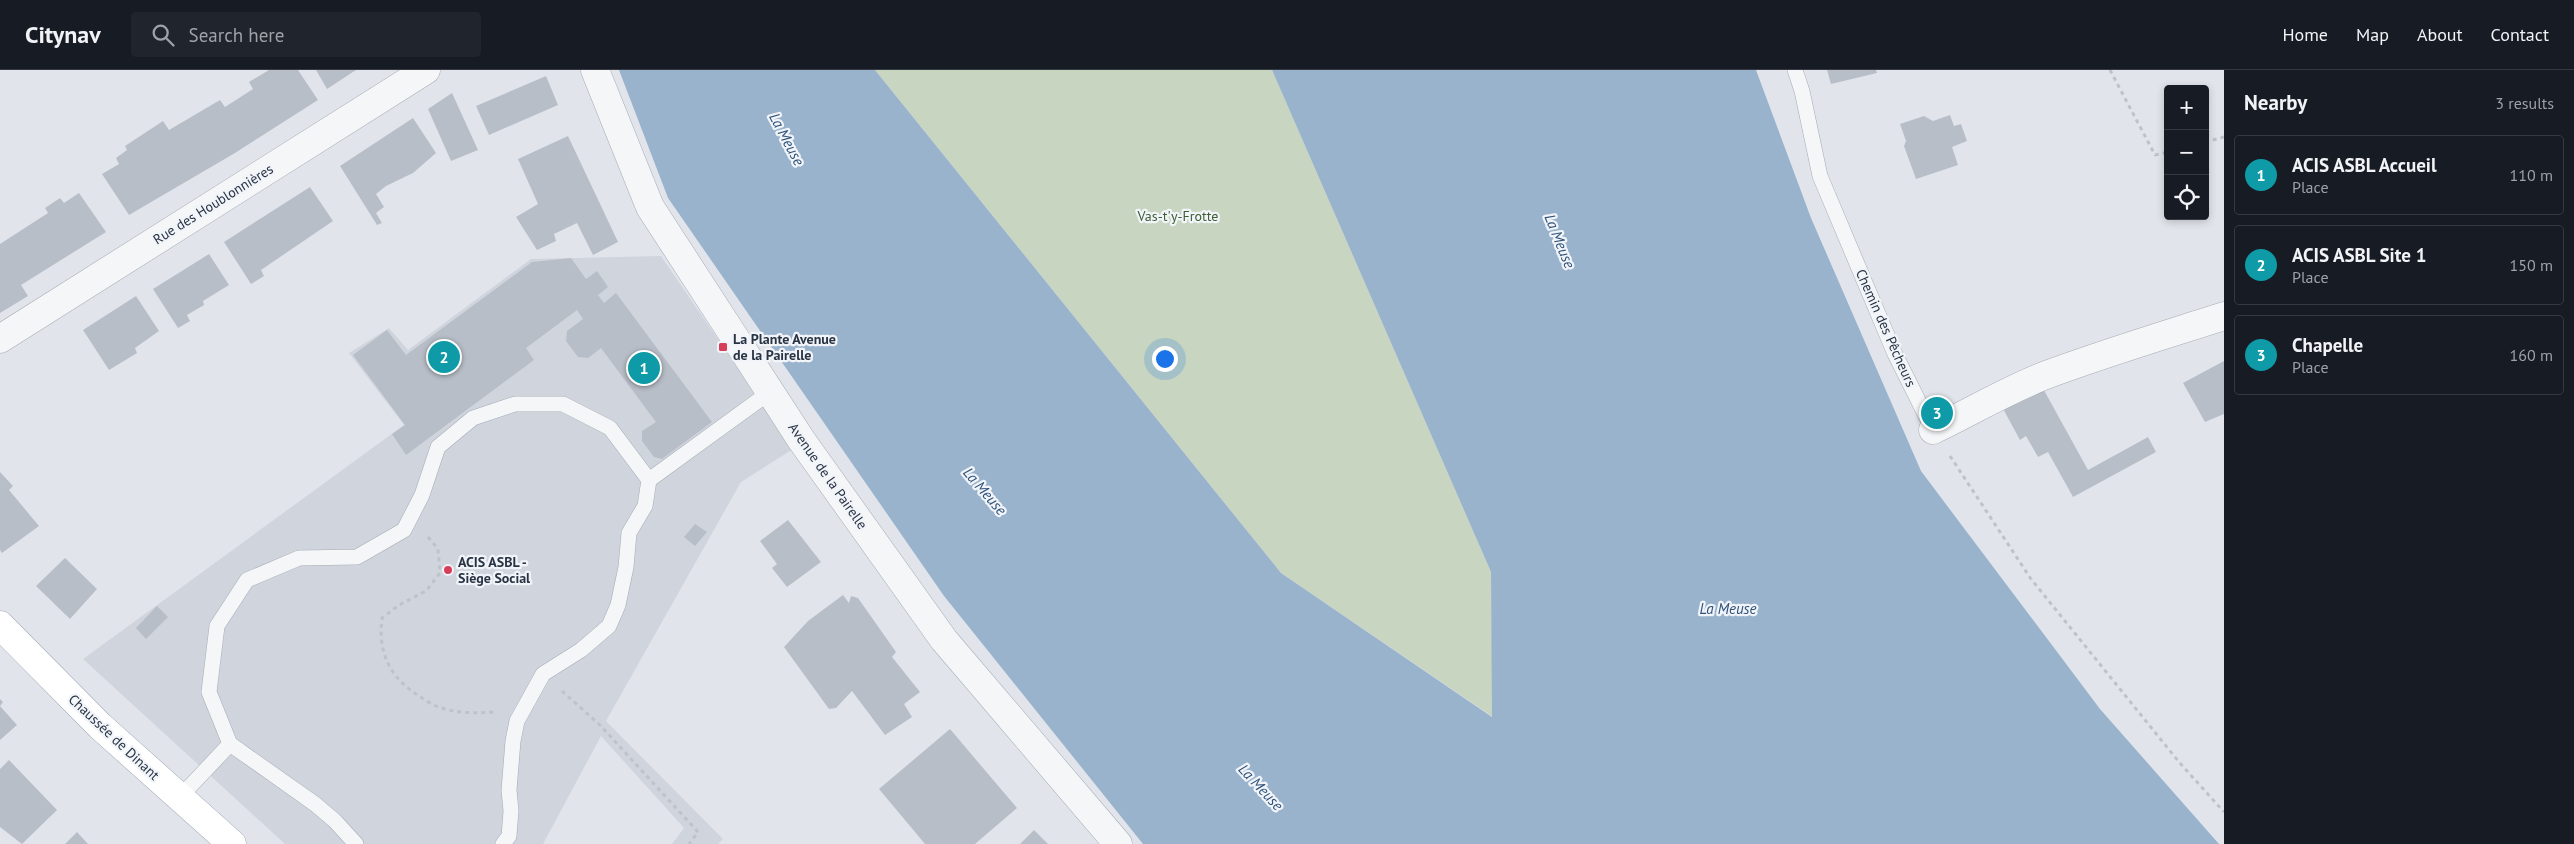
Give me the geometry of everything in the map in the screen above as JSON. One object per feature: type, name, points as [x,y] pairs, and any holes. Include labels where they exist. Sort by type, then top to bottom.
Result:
[{"type":"main road","name":"Chaussée de Dinant","points":[[0,625],[100,726],[232,844]]},
{"type":"street","name":"Rue des Houblonnières","points":[[0,339],[426,70]]},
{"type":"street","name":"Avenue de la Pairelle","points":[[595,70],[650,207],[802,441],[944,640],[1118,844]]},
{"type":"street","points":[[1933,430],[1975,410],[2002,394],[2046,375],[2224,316]]},
{"type":"lane","name":"Chemin des Pêcheurs","points":[[1795,70],[1802,91],[1820,176],[1896,354],[1933,430]]},
{"type":"lane","points":[[503,844],[508,836],[510,819],[509,790],[513,741],[517,722],[543,674],[581,650],[609,626],[618,605],[626,567],[629,533],[645,506],[649,480],[770,392]]},
{"type":"lane","points":[[356,844],[335,821],[315,804],[230,744],[209,692],[217,626],[247,580],[299,558],[357,557],[404,530],[422,495],[438,447],[474,418],[515,404],[563,404],[610,428],[649,480]]},
{"type":"lane","points":[[180,797],[230,744]]},
{"type":"path","points":[[2110,70],[2155,155],[2164,153]]},
{"type":"path","points":[[2209,141],[2224,137]]},
{"type":"path","points":[[1933,430],[2031,579],[2180,762],[2224,812]]},
{"type":"path","points":[[409,520],[438,548],[440,573],[426,591],[399,605],[382,618],[381,646],[393,674],[407,688],[438,707],[467,713],[524,709]]},
{"type":"path","points":[[543,674],[600,725],[698,832],[689,844]]},
{"type":"shaded area","name":"ACIS ASBL - Siège Social","points":[[661,256],[793,449],[741,482],[606,721],[723,839],[718,844],[672,844],[684,828],[601,736],[543,844],[285,844],[83,659],[404,425],[349,353],[389,328],[408,350],[531,259]]},
{"type":"green space","name":"Vas-t'y-Frotte","points":[[875,70],[1272,70],[1491,572],[1493,717],[1281,573]]},
{"type":"water","name":"La Meuse","points":[[619,70],[875,70],[1281,573],[1492,717],[1491,572],[1272,70],[1756,70],[1811,218],[1921,471],[2100,709],[2219,844],[1143,844],[944,596],[668,198]]},
{"type":"building","points":[[269,70],[298,70],[318,100],[235,153],[129,215],[102,174],[119,164],[116,158],[127,150],[125,146],[163,121],[169,130],[220,100],[225,107],[253,89],[249,82]]},
{"type":"building","points":[[316,70],[356,70],[327,89]]},
{"type":"building","points":[[1827,70],[1876,70],[1877,73],[1831,84]]},
{"type":"building","points":[[546,76],[558,105],[489,135],[476,106]]},
{"type":"building","points":[[452,93],[478,150],[451,161],[428,109]]},
{"type":"building","points":[[1950,115],[1954,126],[1961,124],[1967,141],[1952,147],[1958,165],[1916,179],[1904,146],[1906,141],[1900,124],[1924,116],[1933,121]]},
{"type":"building","points":[[413,118],[436,153],[413,173],[386,186],[376,194],[384,207],[376,213],[382,223],[377,225],[340,166]]},
{"type":"building","points":[[568,136],[618,242],[593,255],[577,223],[554,234],[556,241],[537,250],[516,217],[538,204],[518,159]]},
{"type":"building","points":[[310,187],[333,221],[261,270],[264,276],[251,284],[224,242]]},
{"type":"building","points":[[79,193],[106,232],[21,285],[28,296],[0,313],[0,244],[48,213],[45,208],[60,198],[64,203]]},
{"type":"building","points":[[209,254],[229,285],[203,301],[204,305],[187,315],[190,321],[178,328],[153,289]]},
{"type":"building","points":[[571,258],[586,279],[597,271],[608,287],[598,295],[604,303],[616,293],[712,422],[662,459],[654,457],[642,441],[642,431],[656,422],[601,348],[588,358],[578,357],[566,341],[567,331],[583,319],[577,310],[526,348],[534,360],[406,455],[392,434],[405,425],[353,355],[387,330],[406,355],[532,262]]},
{"type":"building","points":[[136,296],[159,331],[135,348],[137,353],[109,370],[83,330]]},
{"type":"building","points":[[2224,361],[2224,414],[2205,422],[2183,383]]},
{"type":"building","points":[[2040,383],[2088,470],[2148,437],[2156,452],[2073,497],[2048,452],[2038,457],[2026,436],[2020,440],[2001,405]]},
{"type":"building","points":[[0,472],[13,486],[9,490],[39,526],[2,553],[0,550]]},
{"type":"building","points":[[788,520],[821,562],[787,587],[772,568],[777,564],[760,541]]},
{"type":"building","points":[[695,524],[707,532],[695,546],[684,537]]},
{"type":"building","points":[[65,558],[97,589],[70,619],[36,586]]},
{"type":"building","points":[[843,595],[849,603],[851,596],[858,598],[896,652],[892,657],[920,692],[904,704],[912,717],[885,735],[852,691],[836,708],[829,709],[784,647],[808,621]]},
{"type":"building","points":[[157,606],[168,617],[146,639],[136,628]]},
{"type":"building","points":[[0,706],[17,725],[0,740]]},
{"type":"building","points":[[950,729],[1017,808],[975,844],[925,844],[879,789]]},
{"type":"building","points":[[9,760],[57,810],[22,844],[0,827],[0,769]]},
{"type":"building","points":[[1034,830],[1048,844],[1020,844]]},
{"type":"building","points":[[77,832],[88,844],[65,844]]},
{"type":"place","name":"La Plante Avenue de la Pairelle","points":[[723,347]]},
{"type":"place","name":"ACIS ASBL Site 1","points":[[444,357]]},
{"type":"place","name":"ACIS ASBL Accueil","points":[[644,368]]},
{"type":"place","name":"Chapelle","points":[[1937,413]]},
{"type":"place","name":"ACIS ASBL - Siège Social","points":[[448,570]]}]
